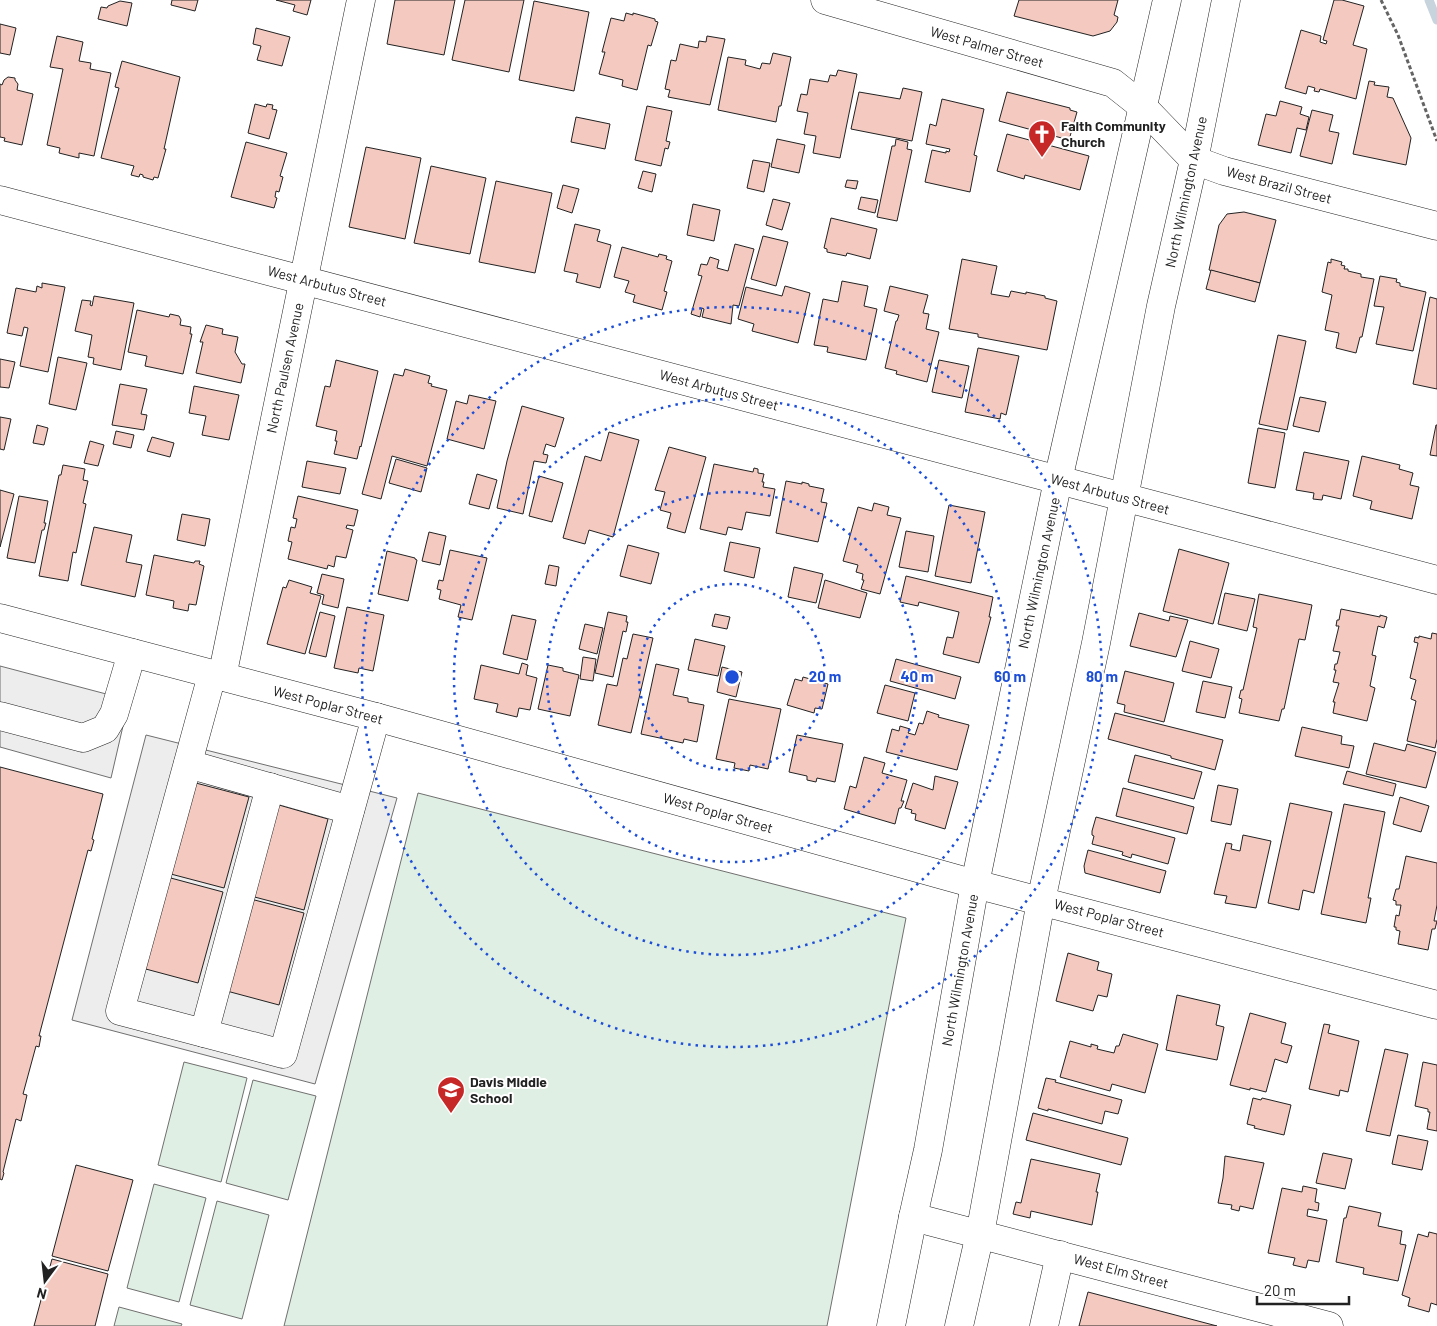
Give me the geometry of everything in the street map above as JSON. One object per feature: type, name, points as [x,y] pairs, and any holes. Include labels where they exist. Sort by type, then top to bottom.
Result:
[{"type":"street","name":"North Paulsen Avenue","points":[[204,1033],[120,1011],[188,764],[217,676],[303,280],[361,0]]},
{"type":"street","name":"West Palmer Street","points":[[825,0],[1113,83],[1142,106]]},
{"type":"street","name":"North Wilmington Avenue","points":[[891,1326],[928,1150],[975,884],[1058,480],[1167,0]]},
{"type":"street","name":"North Wilmington Avenue","points":[[959,1326],[980,1234],[1041,900],[1096,643],[1161,306],[1194,160],[1226,0]]},
{"type":"street","name":"West Brazil Street","points":[[1142,106],[1194,160],[1224,171],[1437,226]]},
{"type":"street","name":"West Arbutus Street","points":[[0,200],[1437,580]]},
{"type":"street","name":"West Poplar Street","points":[[0,618],[376,717],[975,884],[1437,1005]]},
{"type":"street","points":[[0,716],[83,738],[105,729],[114,714],[132,653]]},
{"type":"street","points":[[270,787],[204,1033],[283,1054],[376,717]]},
{"type":"street","points":[[188,764],[350,810]]},
{"type":"street","name":"West Elm Street","points":[[913,1217],[1329,1326]]},
{"type":"street","points":[[1044,1326],[1060,1255]]},
{"type":"path","points":[[1381,0],[1398,35],[1437,141]]},
{"type":"green space","points":[[418,793],[906,918],[827,1326],[284,1326]]},
{"type":"green space","points":[[184,1062],[247,1078],[221,1182],[158,1165]]},
{"type":"green space","points":[[253,1080],[316,1096],[288,1200],[226,1183]]},
{"type":"green space","points":[[154,1184],[206,1198],[179,1302],[127,1288]]},
{"type":"green space","points":[[217,1201],[269,1215],[242,1319],[190,1305]]},
{"type":"green space","points":[[119,1307],[182,1324],[181,1326],[114,1326]]},
{"type":"shaded area","points":[[0,666],[129,700],[111,778],[0,747]]},
{"type":"shaded area","points":[[146,735],[397,798],[315,1084],[72,1020]]},
{"type":"building","points":[[172,0],[198,0],[195,11],[171,5]]},
{"type":"building","points":[[276,0],[311,0],[307,15],[293,11],[295,5]]},
{"type":"building","points":[[395,0],[455,0],[444,55],[387,44]]},
{"type":"building","points":[[465,0],[524,0],[509,72],[452,60]]},
{"type":"building","points":[[1019,0],[1118,0],[1114,15],[1118,17],[1117,22],[1110,31],[1093,36],[1014,16]]},
{"type":"building","points":[[1334,0],[1342,0],[1364,6],[1353,45],[1367,49],[1356,99],[1320,89],[1319,92],[1314,91],[1315,88],[1308,86],[1306,94],[1285,88],[1301,30],[1321,36],[1320,42],[1326,44],[1327,41],[1323,40]]},
{"type":"building","points":[[120,1],[132,3],[127,26],[98,19],[101,7],[107,8]]},
{"type":"building","points":[[534,1],[589,12],[574,91],[519,80]]},
{"type":"building","points":[[626,13],[655,19],[658,22],[651,46],[648,45],[637,90],[622,86],[623,80],[599,74],[605,52],[602,52],[611,18],[624,21]]},
{"type":"building","points":[[0,24],[16,28],[10,55],[0,53]]},
{"type":"building","points":[[256,28],[290,37],[282,66],[257,60],[261,46],[253,44]]},
{"type":"building","points":[[57,36],[83,42],[79,61],[91,63],[90,69],[111,73],[94,156],[79,153],[79,158],[59,153],[60,148],[47,145],[63,69],[50,67]]},
{"type":"building","points":[[707,36],[725,39],[710,105],[668,97],[670,90],[665,89],[671,60],[676,61],[680,44],[698,48],[699,41],[706,42]]},
{"type":"building","points":[[773,53],[791,57],[776,122],[718,110],[728,57],[746,60],[745,65],[760,69],[762,63],[770,64]]},
{"type":"building","points":[[122,61],[180,77],[164,149],[166,149],[158,178],[154,177],[153,180],[140,174],[139,177],[131,175],[134,166],[101,158],[119,88],[115,87]]},
{"type":"building","points":[[838,70],[857,74],[840,158],[813,153],[816,136],[804,134],[808,113],[797,111],[801,94],[807,95],[810,79],[828,82],[830,75],[836,76]]},
{"type":"building","points":[[8,77],[15,78],[18,84],[17,90],[33,94],[22,145],[4,141],[5,138],[0,137],[0,84],[2,85]]},
{"type":"building","points":[[1369,81],[1375,82],[1374,85],[1389,87],[1387,97],[1393,98],[1411,138],[1406,165],[1353,154]]},
{"type":"building","points":[[903,88],[922,92],[912,141],[851,129],[859,92],[900,99]]},
{"type":"building","points":[[1007,92],[1070,108],[1070,110],[1077,112],[1069,140],[999,121]]},
{"type":"building","points":[[942,99],[984,109],[974,155],[977,156],[970,192],[925,182],[932,150],[946,153],[950,149],[926,144],[930,124],[936,126]]},
{"type":"building","points":[[1280,101],[1302,107],[1300,114],[1309,117],[1306,130],[1297,128],[1291,153],[1258,145],[1266,114],[1276,116]]},
{"type":"building","points":[[255,104],[266,107],[267,104],[273,105],[272,109],[277,110],[269,139],[248,133]]},
{"type":"building","points":[[647,106],[672,111],[666,141],[670,142],[668,149],[665,148],[661,166],[635,160]]},
{"type":"building","points":[[1312,110],[1333,115],[1329,131],[1339,133],[1332,164],[1300,156]]},
{"type":"building","points":[[576,117],[610,124],[605,149],[571,142]]},
{"type":"building","points":[[1007,134],[1089,156],[1080,190],[1025,175],[1024,179],[997,171]]},
{"type":"building","points":[[777,139],[805,145],[799,173],[771,167]]},
{"type":"building","points":[[896,139],[908,142],[907,149],[912,150],[897,221],[877,217],[892,146],[895,146]]},
{"type":"building","points":[[246,142],[287,153],[280,176],[283,177],[279,192],[276,191],[275,197],[277,198],[274,208],[231,197]]},
{"type":"building","points":[[366,147],[421,158],[405,239],[349,227]]},
{"type":"building","points":[[753,160],[770,163],[764,192],[747,188]]},
{"type":"building","points":[[431,166],[486,178],[470,254],[414,243]]},
{"type":"building","points":[[643,171],[656,174],[652,192],[638,188]]},
{"type":"building","points":[[847,180],[858,181],[856,189],[845,187]]},
{"type":"building","points":[[496,181],[552,193],[535,273],[479,262]]},
{"type":"building","points":[[563,185],[579,189],[572,213],[557,208]]},
{"type":"building","points":[[861,197],[878,200],[875,213],[858,209]]},
{"type":"building","points":[[773,199],[790,203],[782,230],[766,225]]},
{"type":"building","points":[[693,204],[720,210],[714,241],[687,235]]},
{"type":"building","points":[[1244,212],[1276,220],[1260,283],[1209,270],[1219,225],[1227,214]]},
{"type":"building","points":[[831,218],[877,229],[870,259],[847,253],[846,256],[827,252],[827,249],[824,248]]},
{"type":"building","points":[[575,224],[600,230],[597,241],[611,245],[600,288],[576,282],[578,274],[564,271]]},
{"type":"building","points":[[763,236],[788,242],[776,286],[751,279]]},
{"type":"building","points":[[735,244],[754,249],[739,306],[733,305],[731,324],[702,317],[704,309],[702,308],[700,317],[691,314],[702,276],[698,275],[701,264],[707,265],[710,257],[719,260],[717,268],[728,271]]},
{"type":"building","points":[[622,247],[658,257],[659,254],[667,256],[666,259],[672,261],[664,291],[667,292],[662,310],[633,302],[635,295],[625,292],[629,281],[614,277]]},
{"type":"building","points":[[962,259],[997,266],[991,294],[1009,297],[1011,291],[1026,294],[1026,292],[1057,301],[1047,350],[978,337],[978,334],[949,329]]},
{"type":"building","points":[[1331,259],[1342,262],[1341,265],[1345,266],[1344,269],[1348,269],[1348,271],[1361,274],[1361,277],[1374,279],[1362,337],[1360,337],[1356,353],[1336,348],[1339,333],[1325,330],[1332,295],[1322,292],[1328,262],[1331,263]]},
{"type":"building","points":[[1211,270],[1260,283],[1255,302],[1206,289]]},
{"type":"building","points":[[1380,276],[1397,279],[1396,282],[1400,283],[1400,286],[1426,292],[1413,351],[1376,344],[1384,307],[1374,306]]},
{"type":"building","points":[[842,281],[868,286],[864,306],[877,309],[866,360],[827,352],[828,347],[814,345],[823,299],[838,302]]},
{"type":"building","points":[[42,283],[65,287],[48,372],[20,366],[28,328],[24,327],[22,336],[7,333],[16,288],[36,292],[37,286],[42,288]]},
{"type":"building","points":[[785,286],[810,293],[798,343],[752,331],[754,324],[738,319],[746,287],[782,296]]},
{"type":"building","points":[[890,286],[928,295],[923,313],[929,314],[926,329],[939,332],[927,382],[896,374],[897,371],[885,368],[899,315],[884,311]]},
{"type":"building","points":[[94,296],[134,303],[121,370],[93,364],[94,358],[88,357],[92,335],[75,331],[82,300],[91,301],[90,305],[92,306]]},
{"type":"building","points":[[1430,297],[1437,299],[1437,389],[1413,384]]},
{"type":"building","points":[[137,310],[169,317],[170,314],[179,316],[181,320],[180,325],[191,327],[190,334],[192,334],[183,374],[145,366],[147,356],[128,352]]},
{"type":"building","points":[[206,325],[223,329],[222,334],[238,337],[235,352],[242,364],[245,364],[241,383],[196,373],[203,342],[200,342]]},
{"type":"building","points":[[1278,335],[1306,341],[1287,430],[1259,424]]},
{"type":"building","points":[[978,348],[1019,356],[1006,415],[1001,413],[1000,419],[965,412]]},
{"type":"building","points":[[58,357],[87,363],[76,410],[49,404]]},
{"type":"building","points":[[0,359],[15,362],[9,388],[0,387]]},
{"type":"building","points":[[336,360],[378,371],[357,459],[334,454],[337,431],[316,426],[325,386],[330,387]]},
{"type":"building","points":[[939,360],[969,366],[962,398],[932,392]]},
{"type":"building","points":[[405,369],[430,376],[428,383],[432,384],[431,386],[447,390],[427,466],[392,456],[381,499],[362,494],[394,374],[403,376]]},
{"type":"building","points":[[120,384],[147,389],[141,414],[147,415],[144,430],[112,425]]},
{"type":"building","points":[[194,386],[239,395],[229,440],[202,435],[206,416],[189,413]]},
{"type":"building","points":[[469,395],[496,401],[484,449],[447,439],[456,401],[467,404]]},
{"type":"building","points":[[1300,397],[1326,402],[1319,432],[1293,426]]},
{"type":"building","points":[[522,406],[564,418],[555,447],[546,444],[543,454],[548,455],[546,463],[534,461],[523,514],[497,508]]},
{"type":"building","points":[[0,417],[11,419],[4,450],[0,449]]},
{"type":"building","points":[[37,425],[48,428],[44,445],[33,443]]},
{"type":"building","points":[[1437,425],[1437,456],[1430,455]]},
{"type":"building","points":[[1258,428],[1285,433],[1275,488],[1248,483]]},
{"type":"building","points":[[116,431],[134,435],[131,448],[113,444]]},
{"type":"building","points":[[609,432],[639,440],[613,537],[589,530],[585,544],[563,538],[585,456],[601,461]]},
{"type":"building","points":[[152,437],[174,443],[170,457],[147,451]]},
{"type":"building","points":[[90,441],[104,445],[98,466],[84,463]]},
{"type":"building","points":[[669,447],[706,457],[685,533],[667,528],[671,513],[660,510],[665,492],[655,490]]},
{"type":"building","points":[[1304,452],[1349,461],[1341,499],[1323,495],[1322,500],[1313,499],[1314,493],[1296,490]]},
{"type":"building","points":[[1362,456],[1400,465],[1399,469],[1413,473],[1410,485],[1419,487],[1412,519],[1370,509],[1372,501],[1353,496]]},
{"type":"building","points":[[396,459],[427,468],[421,492],[389,483]]},
{"type":"building","points":[[307,461],[346,468],[340,494],[302,487]]},
{"type":"building","points":[[714,464],[753,472],[754,468],[758,469],[758,473],[764,474],[763,487],[775,489],[770,516],[746,512],[742,530],[728,527],[726,535],[700,529]]},
{"type":"building","points":[[63,465],[85,469],[83,480],[88,481],[83,503],[86,504],[76,553],[73,552],[68,581],[39,576],[59,475],[61,475]]},
{"type":"building","points":[[477,474],[497,480],[489,509],[469,504]]},
{"type":"building","points":[[539,476],[563,483],[552,522],[529,516]]},
{"type":"building","points":[[786,481],[802,484],[802,482],[809,484],[809,486],[824,489],[821,502],[827,503],[818,542],[776,533]]},
{"type":"building","points":[[0,490],[14,494],[0,547]]},
{"type":"building","points":[[19,496],[48,501],[44,523],[46,523],[44,530],[42,530],[35,563],[7,558]]},
{"type":"building","points":[[298,496],[358,510],[354,526],[347,525],[346,528],[353,530],[346,558],[336,556],[334,567],[328,565],[327,569],[288,559],[292,542],[288,541],[291,527],[295,528],[297,519],[293,518]]},
{"type":"building","points":[[874,503],[889,507],[887,515],[901,518],[880,594],[861,589],[864,580],[862,580],[863,574],[856,572],[858,565],[843,561],[858,507],[872,511]]},
{"type":"building","points":[[949,505],[985,512],[971,583],[935,576]]},
{"type":"building","points":[[182,514],[210,519],[205,546],[177,540]]},
{"type":"building","points":[[94,527],[132,535],[126,562],[142,565],[135,597],[81,585]]},
{"type":"building","points":[[906,531],[934,536],[928,572],[899,567]]},
{"type":"building","points":[[429,532],[446,536],[440,565],[422,561]]},
{"type":"building","points":[[730,542],[760,548],[754,578],[724,571]]},
{"type":"building","points":[[628,545],[659,553],[651,584],[620,576]]},
{"type":"building","points":[[1179,549],[1229,563],[1213,624],[1163,611]]},
{"type":"building","points":[[450,550],[487,558],[472,620],[458,617],[461,605],[439,599],[441,590],[437,589],[439,580],[443,581]]},
{"type":"building","points":[[387,551],[417,560],[408,601],[378,594]]},
{"type":"building","points":[[154,555],[194,563],[195,561],[200,561],[199,564],[204,566],[196,605],[189,604],[188,611],[173,608],[174,601],[146,595]]},
{"type":"building","points":[[549,565],[559,567],[556,586],[545,584]]},
{"type":"building","points":[[794,567],[823,574],[816,603],[788,597]]},
{"type":"building","points":[[322,574],[344,579],[338,608],[322,604],[324,595],[317,593]]},
{"type":"building","points":[[906,576],[993,597],[989,617],[991,617],[979,663],[943,654],[947,637],[953,638],[959,612],[919,602],[918,606],[900,602]]},
{"type":"building","points":[[289,580],[312,587],[310,593],[321,596],[305,654],[267,644],[283,587],[286,588]]},
{"type":"building","points":[[825,580],[867,593],[860,618],[818,608]]},
{"type":"building","points":[[1225,593],[1255,599],[1247,631],[1218,624]]},
{"type":"building","points":[[1259,594],[1312,605],[1305,640],[1299,639],[1284,709],[1282,709],[1279,721],[1239,713],[1242,699],[1239,698],[1241,690],[1243,690],[1257,628],[1253,627]]},
{"type":"building","points":[[347,607],[384,615],[373,671],[359,668],[358,673],[334,668]]},
{"type":"building","points":[[1341,609],[1387,617],[1384,628],[1378,626],[1372,655],[1376,656],[1370,686],[1375,688],[1367,721],[1333,713],[1335,702],[1333,702],[1339,683],[1333,682],[1336,670],[1334,670],[1340,652],[1333,651],[1339,626],[1336,626],[1337,620],[1339,620]]},
{"type":"building","points":[[320,612],[335,616],[326,657],[309,653]]},
{"type":"building","points":[[608,612],[627,616],[626,622],[628,622],[626,632],[623,631],[613,677],[595,673]]},
{"type":"building","points":[[1139,613],[1169,621],[1170,616],[1188,620],[1176,657],[1130,646]]},
{"type":"building","points":[[715,614],[730,617],[727,629],[712,626]]},
{"type":"building","points":[[512,615],[536,620],[527,660],[503,654]]},
{"type":"building","points":[[585,624],[603,628],[597,654],[579,649]]},
{"type":"building","points":[[1432,633],[1437,634],[1437,739],[1435,748],[1407,741],[1416,701],[1411,699],[1416,680],[1410,678],[1418,643],[1414,642],[1415,637],[1431,639]]},
{"type":"building","points":[[633,634],[653,638],[631,733],[598,725],[607,684],[617,686],[623,658],[627,659]]},
{"type":"building","points":[[695,639],[725,646],[718,676],[688,670]]},
{"type":"building","points":[[1190,641],[1219,649],[1211,678],[1182,671]]},
{"type":"building","points":[[583,657],[596,659],[593,681],[580,679]]},
{"type":"building","points":[[896,659],[961,677],[955,699],[890,681]]},
{"type":"building","points":[[522,663],[528,665],[526,675],[537,678],[530,710],[519,708],[517,717],[496,712],[498,704],[474,699],[481,665],[519,674]]},
{"type":"building","points":[[656,664],[679,669],[673,695],[688,698],[688,702],[704,705],[697,742],[684,739],[683,743],[641,734]]},
{"type":"building","points":[[548,665],[563,668],[563,671],[579,675],[570,716],[538,709]]},
{"type":"building","points":[[722,667],[742,672],[736,697],[717,692]]},
{"type":"building","points":[[1125,671],[1174,683],[1164,722],[1124,712],[1125,705],[1117,703]]},
{"type":"building","points":[[803,677],[828,684],[822,709],[815,708],[814,713],[787,705],[795,679],[802,681]]},
{"type":"building","points":[[1203,681],[1232,687],[1225,718],[1196,712]]},
{"type":"building","points":[[885,685],[915,693],[908,721],[877,713]]},
{"type":"building","points":[[729,699],[781,709],[768,769],[750,765],[749,771],[734,768],[735,763],[716,759]]},
{"type":"building","points":[[927,711],[939,715],[938,717],[969,725],[957,770],[886,752],[892,729],[899,731],[900,726],[910,729],[908,733],[915,735],[919,723],[923,724]]},
{"type":"building","points":[[1115,713],[1223,740],[1215,770],[1108,739]]},
{"type":"building","points":[[1302,727],[1342,736],[1341,744],[1354,746],[1349,768],[1295,756]]},
{"type":"building","points":[[797,735],[843,744],[835,782],[817,778],[816,782],[807,780],[807,776],[789,772]]},
{"type":"building","points":[[1374,743],[1405,751],[1407,744],[1436,752],[1426,788],[1366,774]]},
{"type":"building","points":[[1135,755],[1202,772],[1194,799],[1128,782]]},
{"type":"building","points":[[864,757],[885,763],[882,773],[907,780],[901,801],[904,801],[901,808],[899,808],[895,824],[844,809],[850,786],[856,788]]},
{"type":"building","points":[[0,767],[103,794],[92,839],[94,840],[91,851],[88,850],[39,1036],[41,1036],[39,1047],[36,1046],[23,1094],[27,1095],[21,1121],[16,1119],[2,1180],[0,1179]]},
{"type":"building","points":[[1347,771],[1396,784],[1393,796],[1343,784]]},
{"type":"building","points":[[935,776],[958,782],[945,829],[915,820],[916,814],[911,813],[912,810],[905,808],[913,783],[933,790]]},
{"type":"building","points":[[192,782],[249,797],[224,888],[167,873]]},
{"type":"building","points":[[1218,785],[1238,789],[1231,825],[1211,821]]},
{"type":"building","points":[[1123,788],[1194,807],[1187,834],[1116,816]]},
{"type":"building","points":[[1400,797],[1429,806],[1421,832],[1393,824]]},
{"type":"building","points":[[272,803],[328,819],[304,910],[247,895]]},
{"type":"building","points":[[1290,803],[1332,812],[1314,893],[1303,890],[1299,910],[1268,903]]},
{"type":"building","points":[[1344,804],[1385,812],[1368,898],[1371,898],[1366,923],[1321,914]]},
{"type":"building","points":[[1096,817],[1175,838],[1168,864],[1132,854],[1131,858],[1122,855],[1123,852],[1092,844],[1094,836],[1092,831]]},
{"type":"building","points":[[1243,835],[1271,841],[1256,908],[1225,903],[1227,896],[1214,894],[1226,843],[1232,844],[1231,849],[1240,851]]},
{"type":"building","points":[[1088,850],[1166,871],[1160,893],[1085,873],[1084,866]]},
{"type":"building","points":[[1406,856],[1437,863],[1437,905],[1434,921],[1437,921],[1435,929],[1432,929],[1428,950],[1398,944],[1400,931],[1394,927],[1396,915],[1399,916],[1401,905],[1396,905],[1396,901],[1393,900],[1396,889],[1399,889]]},
{"type":"building","points":[[167,877],[223,892],[198,983],[142,968]]},
{"type":"building","points":[[247,898],[304,913],[279,1005],[223,990]]},
{"type":"building","points":[[1068,953],[1099,962],[1097,970],[1112,974],[1107,997],[1098,995],[1093,1011],[1056,1001]]},
{"type":"building","points":[[1177,995],[1220,1005],[1216,1025],[1224,1027],[1217,1060],[1166,1050]]},
{"type":"building","points":[[1250,1013],[1286,1023],[1281,1043],[1292,1046],[1287,1063],[1275,1059],[1266,1092],[1230,1085]]},
{"type":"building","points":[[1324,1024],[1330,1025],[1328,1033],[1359,1041],[1348,1092],[1340,1090],[1339,1096],[1309,1089]]},
{"type":"building","points":[[1123,1034],[1158,1044],[1145,1093],[1112,1084],[1110,1091],[1060,1077],[1070,1041],[1091,1047],[1091,1044],[1098,1046],[1097,1049],[1114,1053],[1116,1046],[1119,1046]]},
{"type":"building","points":[[1385,1049],[1408,1054],[1390,1136],[1366,1131]]},
{"type":"building","points":[[1423,1062],[1437,1065],[1437,1131],[1427,1129],[1430,1112],[1428,1112],[1428,1109],[1415,1106]]},
{"type":"building","points":[[1046,1078],[1122,1100],[1118,1114],[1105,1111],[1102,1124],[1038,1108]]},
{"type":"building","points":[[1253,1098],[1261,1100],[1262,1098],[1291,1105],[1284,1135],[1254,1128],[1255,1126],[1247,1124]]},
{"type":"building","points":[[1033,1113],[1128,1138],[1121,1165],[1026,1140]]},
{"type":"building","points":[[1398,1135],[1428,1141],[1422,1170],[1392,1164]]},
{"type":"building","points":[[1323,1153],[1352,1159],[1345,1189],[1316,1183]]},
{"type":"building","points":[[1225,1156],[1264,1163],[1253,1209],[1240,1206],[1239,1211],[1231,1209],[1232,1205],[1218,1203]]},
{"type":"building","points":[[1031,1159],[1100,1174],[1092,1225],[1031,1211],[1030,1218],[1013,1214],[1016,1202],[1021,1203]]},
{"type":"building","points":[[76,1165],[133,1180],[108,1271],[52,1256]]},
{"type":"building","points":[[1303,1186],[1317,1189],[1315,1202],[1319,1203],[1318,1211],[1308,1209],[1307,1216],[1327,1220],[1319,1262],[1308,1260],[1306,1268],[1293,1265],[1295,1258],[1268,1253],[1282,1188],[1302,1192]]},
{"type":"building","points":[[1349,1206],[1381,1213],[1378,1226],[1402,1231],[1400,1244],[1406,1245],[1398,1281],[1363,1274],[1364,1268],[1336,1262],[1344,1218],[1346,1218]]},
{"type":"building","points":[[1429,1232],[1437,1234],[1437,1305],[1431,1303],[1429,1312],[1408,1306],[1410,1298],[1402,1295],[1418,1234],[1428,1237]]},
{"type":"building","points":[[52,1259],[108,1274],[95,1326],[34,1326]]},
{"type":"building","points":[[1088,1292],[1217,1326],[1079,1326]]},
{"type":"waterway","points":[[1429,0],[1437,20]]},
{"type":"place","name":"Faith Community Church","points":[[1042,158]]},
{"type":"place","name":"Davis Middle School","points":[[451,1114]]}]
